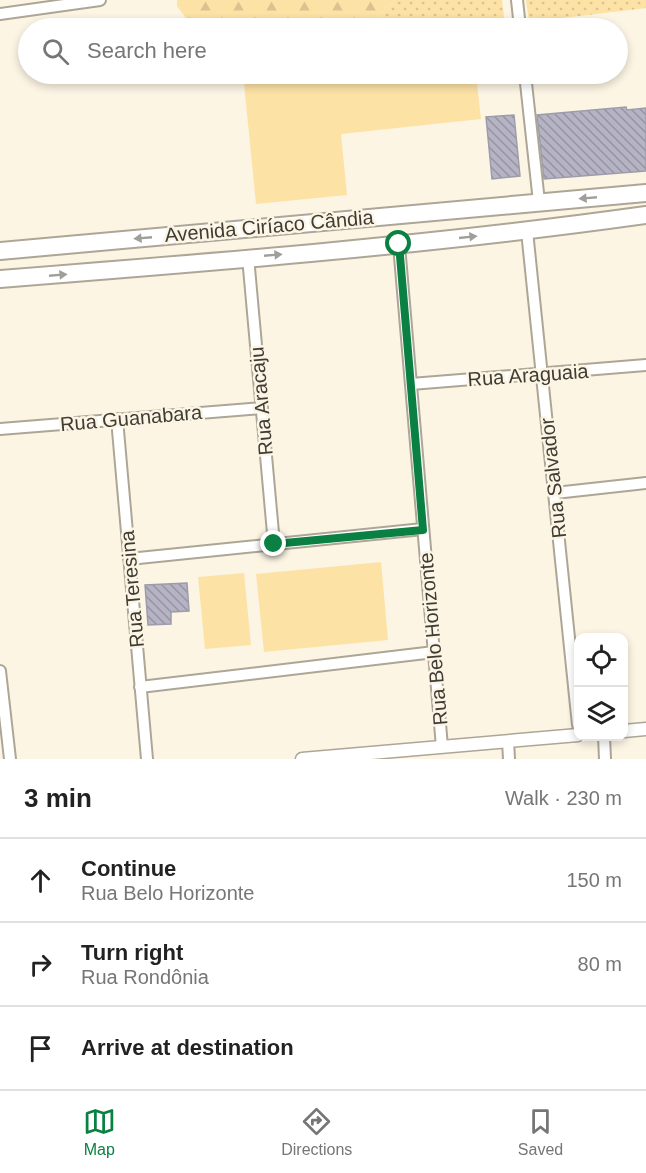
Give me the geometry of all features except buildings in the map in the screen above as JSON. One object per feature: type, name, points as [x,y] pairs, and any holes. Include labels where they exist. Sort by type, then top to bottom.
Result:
[{"type":"highway","name":"Avenida Ciríaco Cândia","points":[[0,250],[646,193]]},
{"type":"highway","points":[[556,227],[646,215]]},
{"type":"highway","points":[[556,227],[646,226]]},
{"type":"highway","name":"Avenida Ciríaco Cândia","points":[[0,279],[399,244],[556,227]]},
{"type":"street","points":[[0,14],[100,0]]},
{"type":"street","points":[[517,0],[519,18]]},
{"type":"street","points":[[526,84],[539,202]]},
{"type":"street","name":"Rua Salvador","points":[[527,231],[575,687]]},
{"type":"street","name":"Rua Belo Horizonte","points":[[399,244],[442,747]]},
{"type":"street","name":"Rua Aracaju","points":[[248,257],[274,544]]},
{"type":"street","name":"Rua Araguaia","points":[[411,384],[646,365]]},
{"type":"street","name":"Rua Guanabara","points":[[0,429],[262,408]]},
{"type":"street","name":"Rua Teresina","points":[[117,419],[147,759]]},
{"type":"street","points":[[555,493],[646,483]]},
{"type":"street","points":[[129,559],[423,530]]},
{"type":"street","points":[[140,687],[434,652]]},
{"type":"street","points":[[0,671],[10,759]]},
{"type":"street","points":[[628,731],[646,729]]},
{"type":"street","points":[[302,759],[420,754],[442,747],[574,735]]},
{"type":"street","points":[[508,741],[509,759]]},
{"type":"street","points":[[604,741],[606,759]]},
{"type":"green space","points":[[177,0],[395,0],[375,18],[186,18],[177,6]]},
{"type":"green space","points":[[395,0],[502,0],[504,18],[375,18]]},
{"type":"green space","points":[[526,0],[646,0],[646,8],[562,18],[528,18]]},
{"type":"green space","points":[[244,84],[477,84],[481,119],[341,134],[347,195],[256,204]]},
{"type":"green space","points":[[381,562],[388,640],[264,652],[256,574]]},
{"type":"green space","points":[[244,573],[251,645],[205,649],[198,577]]},
{"type":"route","points":[[274,544],[423,530],[399,244]]}]
